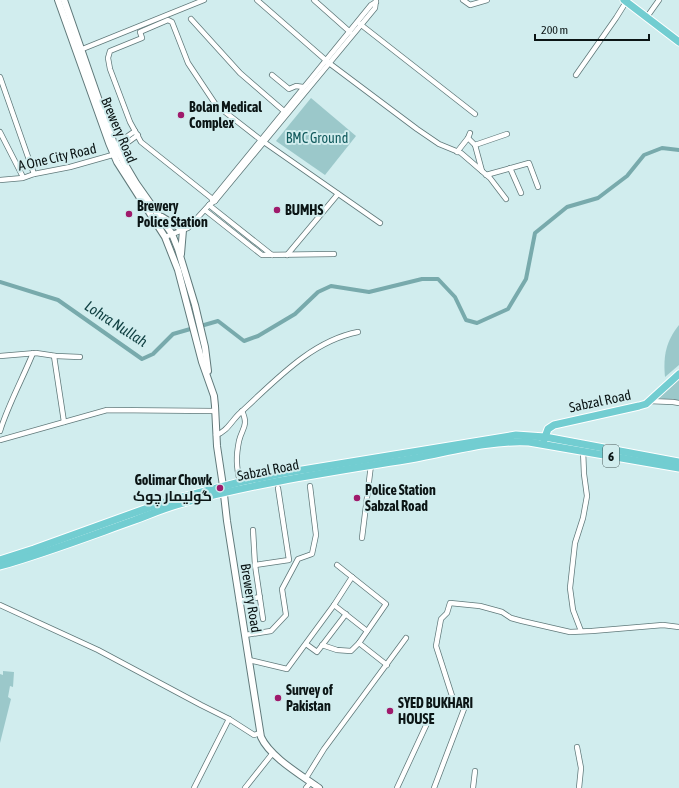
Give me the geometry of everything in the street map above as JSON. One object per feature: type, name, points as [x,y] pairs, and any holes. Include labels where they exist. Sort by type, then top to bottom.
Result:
[{"type":"main road","name":"Brewery Road","points":[[58,0],[79,51],[116,151],[136,183],[172,234],[181,255],[201,348],[214,396],[217,446],[224,489],[227,521],[260,733],[264,744],[272,754],[318,788]]},
{"type":"main road","name":"Brewery Road","points":[[64,0],[79,51],[116,151],[117,162],[165,237],[192,306]]},
{"type":"main road","points":[[627,1],[649,14],[679,36]]},
{"type":"main road","points":[[627,1],[679,42]]},
{"type":"main road","points":[[159,216],[183,230],[181,255]]},
{"type":"main road","name":"Sabzal Road","points":[[544,440],[548,429],[554,425],[639,406],[648,401],[679,374]]},
{"type":"main road","name":"Sabzal Road","points":[[0,566],[45,553],[78,537],[167,501],[516,435],[544,440]]},
{"type":"main road","name":"Sabzal Road","points":[[224,489],[240,482],[284,472],[358,464],[371,465],[416,458],[462,448],[515,441],[544,440]]},
{"type":"main road","name":"6","points":[[544,440],[583,450],[679,468]]},
{"type":"main road","name":"6","points":[[544,440],[679,462]]},
{"type":"main road","name":"Sabzal Road","points":[[0,560],[78,537]]},
{"type":"street","points":[[79,51],[204,0]]},
{"type":"street","points":[[257,0],[327,62],[417,129],[439,144],[457,152],[482,171],[506,199]]},
{"type":"street","points":[[314,0],[351,33]]},
{"type":"street","points":[[463,0],[470,5],[487,0]]},
{"type":"street","points":[[649,14],[659,0]]},
{"type":"street","points":[[165,237],[183,230],[194,223],[359,23],[375,8],[376,1]]},
{"type":"street","points":[[576,75],[614,22],[627,1]]},
{"type":"street","points":[[191,19],[240,73],[286,112]]},
{"type":"street","points":[[214,200],[141,142],[130,122],[110,69],[108,55],[110,51],[114,48],[142,38],[140,32],[168,20],[172,22],[188,62],[216,105],[263,141],[380,223]]},
{"type":"street","points":[[359,23],[475,114]]},
{"type":"street","points":[[286,112],[303,87],[327,62]]},
{"type":"street","points":[[272,75],[289,89],[296,86],[303,87]]},
{"type":"street","points":[[0,77],[34,174]]},
{"type":"street","points":[[0,132],[23,177]]},
{"type":"street","name":"A One City Road","points":[[0,180],[23,177],[70,167],[116,151],[137,133]]},
{"type":"street","points":[[475,145],[507,134]]},
{"type":"street","points":[[457,152],[469,136],[475,145],[482,171]]},
{"type":"street","points":[[486,175],[529,163],[538,187]]},
{"type":"street","points":[[510,168],[521,193]]},
{"type":"street","points":[[287,255],[338,194]]},
{"type":"street","points":[[210,205],[272,255]]},
{"type":"street","points":[[205,210],[262,256],[334,254]]},
{"type":"street","points":[[216,435],[222,433],[234,418],[290,368],[335,338],[358,332]]},
{"type":"street","points":[[0,431],[5,414],[22,381],[33,353]]},
{"type":"street","points":[[0,356],[36,353],[54,356],[80,357]]},
{"type":"street","points":[[54,356],[64,422]]},
{"type":"street","points":[[648,401],[679,403]]},
{"type":"street","points":[[0,440],[107,410],[216,411]]},
{"type":"street","points":[[240,482],[236,466],[239,440],[245,426],[242,411]]},
{"type":"street","points":[[581,631],[573,610],[570,588],[575,543],[583,518],[587,496],[583,450]]},
{"type":"street","points":[[362,538],[371,465]]},
{"type":"street","points":[[245,635],[271,631],[286,615],[282,590],[298,559],[312,554],[316,535],[310,486]]},
{"type":"street","points":[[255,565],[288,560],[278,488]]},
{"type":"street","points":[[253,530],[255,565],[263,619]]},
{"type":"street","points":[[322,645],[337,650],[351,651],[359,643],[386,604],[337,565]]},
{"type":"street","points":[[249,660],[287,669],[352,578]]},
{"type":"street","points":[[239,601],[260,597]]},
{"type":"street","points":[[434,788],[464,709],[454,699],[436,646],[441,618],[447,612],[450,603],[480,606],[502,612],[511,618],[527,623],[570,632],[663,625],[679,627]]},
{"type":"street","points":[[0,605],[98,650],[229,719],[254,735],[260,733]]},
{"type":"street","points":[[334,605],[367,631]]},
{"type":"street","points":[[306,644],[317,652],[346,614]]},
{"type":"street","points":[[306,788],[308,780],[324,749],[406,638]]},
{"type":"street","points":[[359,643],[386,665]]},
{"type":"street","points":[[397,788],[430,717]]},
{"type":"street","points":[[194,788],[229,719]]},
{"type":"street","points":[[577,747],[581,768],[579,788]]},
{"type":"street","points":[[245,788],[272,754]]},
{"type":"street","points":[[473,788],[475,771]]},
{"type":"green space","name":"BMC Ground","points":[[311,98],[356,136],[325,175],[276,141]]},
{"type":"green space","points":[[679,325],[679,365],[665,377],[666,349],[671,337]]},
{"type":"green space","points":[[679,373],[679,402],[654,397]]},
{"type":"green space","points":[[3,671],[14,672],[13,687],[10,686],[8,697],[11,699],[0,743],[0,674],[3,675]]},
{"type":"waterway","name":"Lohra Nullah","points":[[0,282],[58,300],[142,359],[153,354],[173,334],[218,321],[244,341],[258,336],[295,314],[318,292],[331,286],[369,292],[422,279],[438,279],[455,297],[466,320],[477,323],[508,309],[526,279],[535,233],[567,207],[598,198],[627,176],[644,155],[662,148],[679,150]]},
{"type":"place","name":"Bolan Medical Complex","points":[[181,115]]},
{"type":"place","name":"BUMHS","points":[[277,210]]},
{"type":"place","name":"Brewery Police Station","points":[[129,214]]},
{"type":"place","name":"Golimar Chowk گولیمار چوک","points":[[220,488]]},
{"type":"place","name":"Police Station Sabzal Road","points":[[357,498]]},
{"type":"place","name":"Survey of Pakistan","points":[[278,698]]},
{"type":"place","name":"SYED BUKHARI HOUSE","points":[[390,711]]}]
